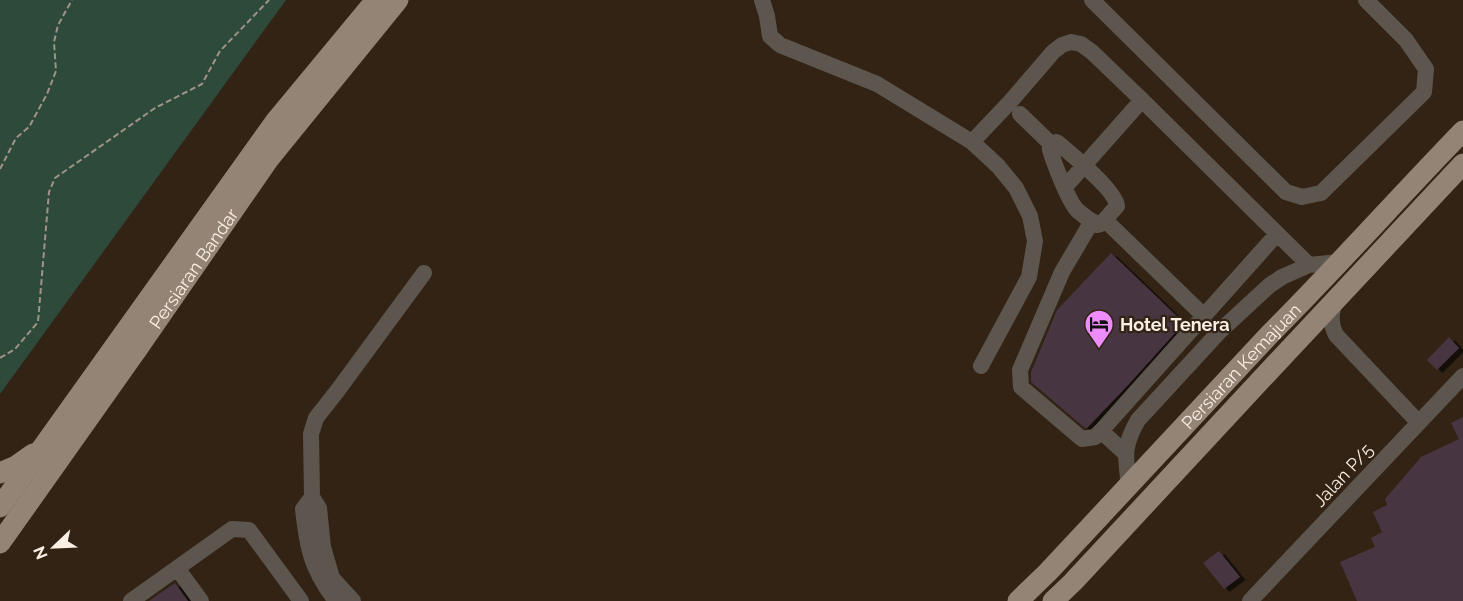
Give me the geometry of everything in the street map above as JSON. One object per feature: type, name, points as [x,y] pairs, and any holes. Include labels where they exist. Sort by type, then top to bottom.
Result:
[{"type":"main road","name":"Persiaran Bandar","points":[[2,508],[275,122],[376,0]]},
{"type":"main road","name":"Persiaran Bandar","points":[[0,543],[268,160],[398,0]]},
{"type":"main road","name":"Persiaran Kemajuan","points":[[1018,601],[1048,572],[1417,178],[1463,132]]},
{"type":"main road","name":"Persiaran Kemajuan","points":[[1053,601],[1463,164]]},
{"type":"main road","points":[[2,508],[19,499],[56,448],[87,420]]},
{"type":"main road","points":[[0,472],[16,466],[43,447]]},
{"type":"street","points":[[762,0],[770,36],[780,45],[877,84],[972,142],[998,166],[1016,188],[1030,216],[1035,241],[1029,277],[981,366]]},
{"type":"street","points":[[1092,0],[1286,192],[1302,197],[1321,193],[1424,92],[1425,69],[1406,40],[1366,0]]},
{"type":"street","points":[[972,142],[1053,52],[1071,42],[1081,44],[1143,100],[1309,266]]},
{"type":"street","points":[[1065,187],[1143,100]]},
{"type":"street","points":[[1020,114],[1052,145]]},
{"type":"street","points":[[1203,315],[1099,221],[1077,210],[1070,201],[1050,147],[1058,143],[1084,166],[1117,201],[1117,206],[1099,221],[1062,272],[1020,370],[1020,387],[1082,439],[1095,437],[1101,431],[1277,234]]},
{"type":"street","points":[[1128,485],[1125,453],[1132,430],[1138,420],[1220,331],[1270,285],[1288,274],[1309,266],[1339,262]]},
{"type":"street","points":[[353,601],[332,578],[323,548],[318,508],[312,497],[311,434],[316,418],[424,273]]},
{"type":"street","points":[[1335,301],[1331,324],[1336,335],[1419,423]]},
{"type":"street","points":[[1299,338],[1323,332],[1336,335]]},
{"type":"street","name":"Jalan P/5","points":[[1250,601],[1463,376]]},
{"type":"street","points":[[1101,431],[1125,453]]},
{"type":"street","points":[[312,497],[303,508],[310,555],[319,577],[336,601]]},
{"type":"street","points":[[131,601],[232,529],[249,530],[297,600]]},
{"type":"street","points":[[177,568],[201,601]]},
{"type":"path","points":[[0,169],[15,138],[29,127],[47,94],[56,71],[54,42],[58,25],[72,0]]},
{"type":"path","points":[[0,358],[15,349],[38,322],[49,192],[55,178],[155,108],[202,84],[219,51],[269,0]]},
{"type":"green space","points":[[0,0],[286,0],[0,394]]},
{"type":"building","name":"Hotel Tenera","points":[[1111,253],[1184,323],[1129,384],[1085,428],[1031,382],[1031,372],[1057,310]]},
{"type":"building","points":[[1449,337],[1459,348],[1437,370],[1427,360]]},
{"type":"building","points":[[1463,417],[1463,601],[1357,601],[1340,562],[1375,547],[1371,538],[1382,532],[1373,512],[1387,505],[1385,499],[1421,457],[1459,439],[1451,423]]},
{"type":"building","points":[[1219,551],[1240,577],[1224,589],[1203,563]]},
{"type":"building","points":[[175,583],[188,601],[149,601],[156,596]]},
{"type":"place","name":"Hotel Tenera","points":[[1099,350]]}]
